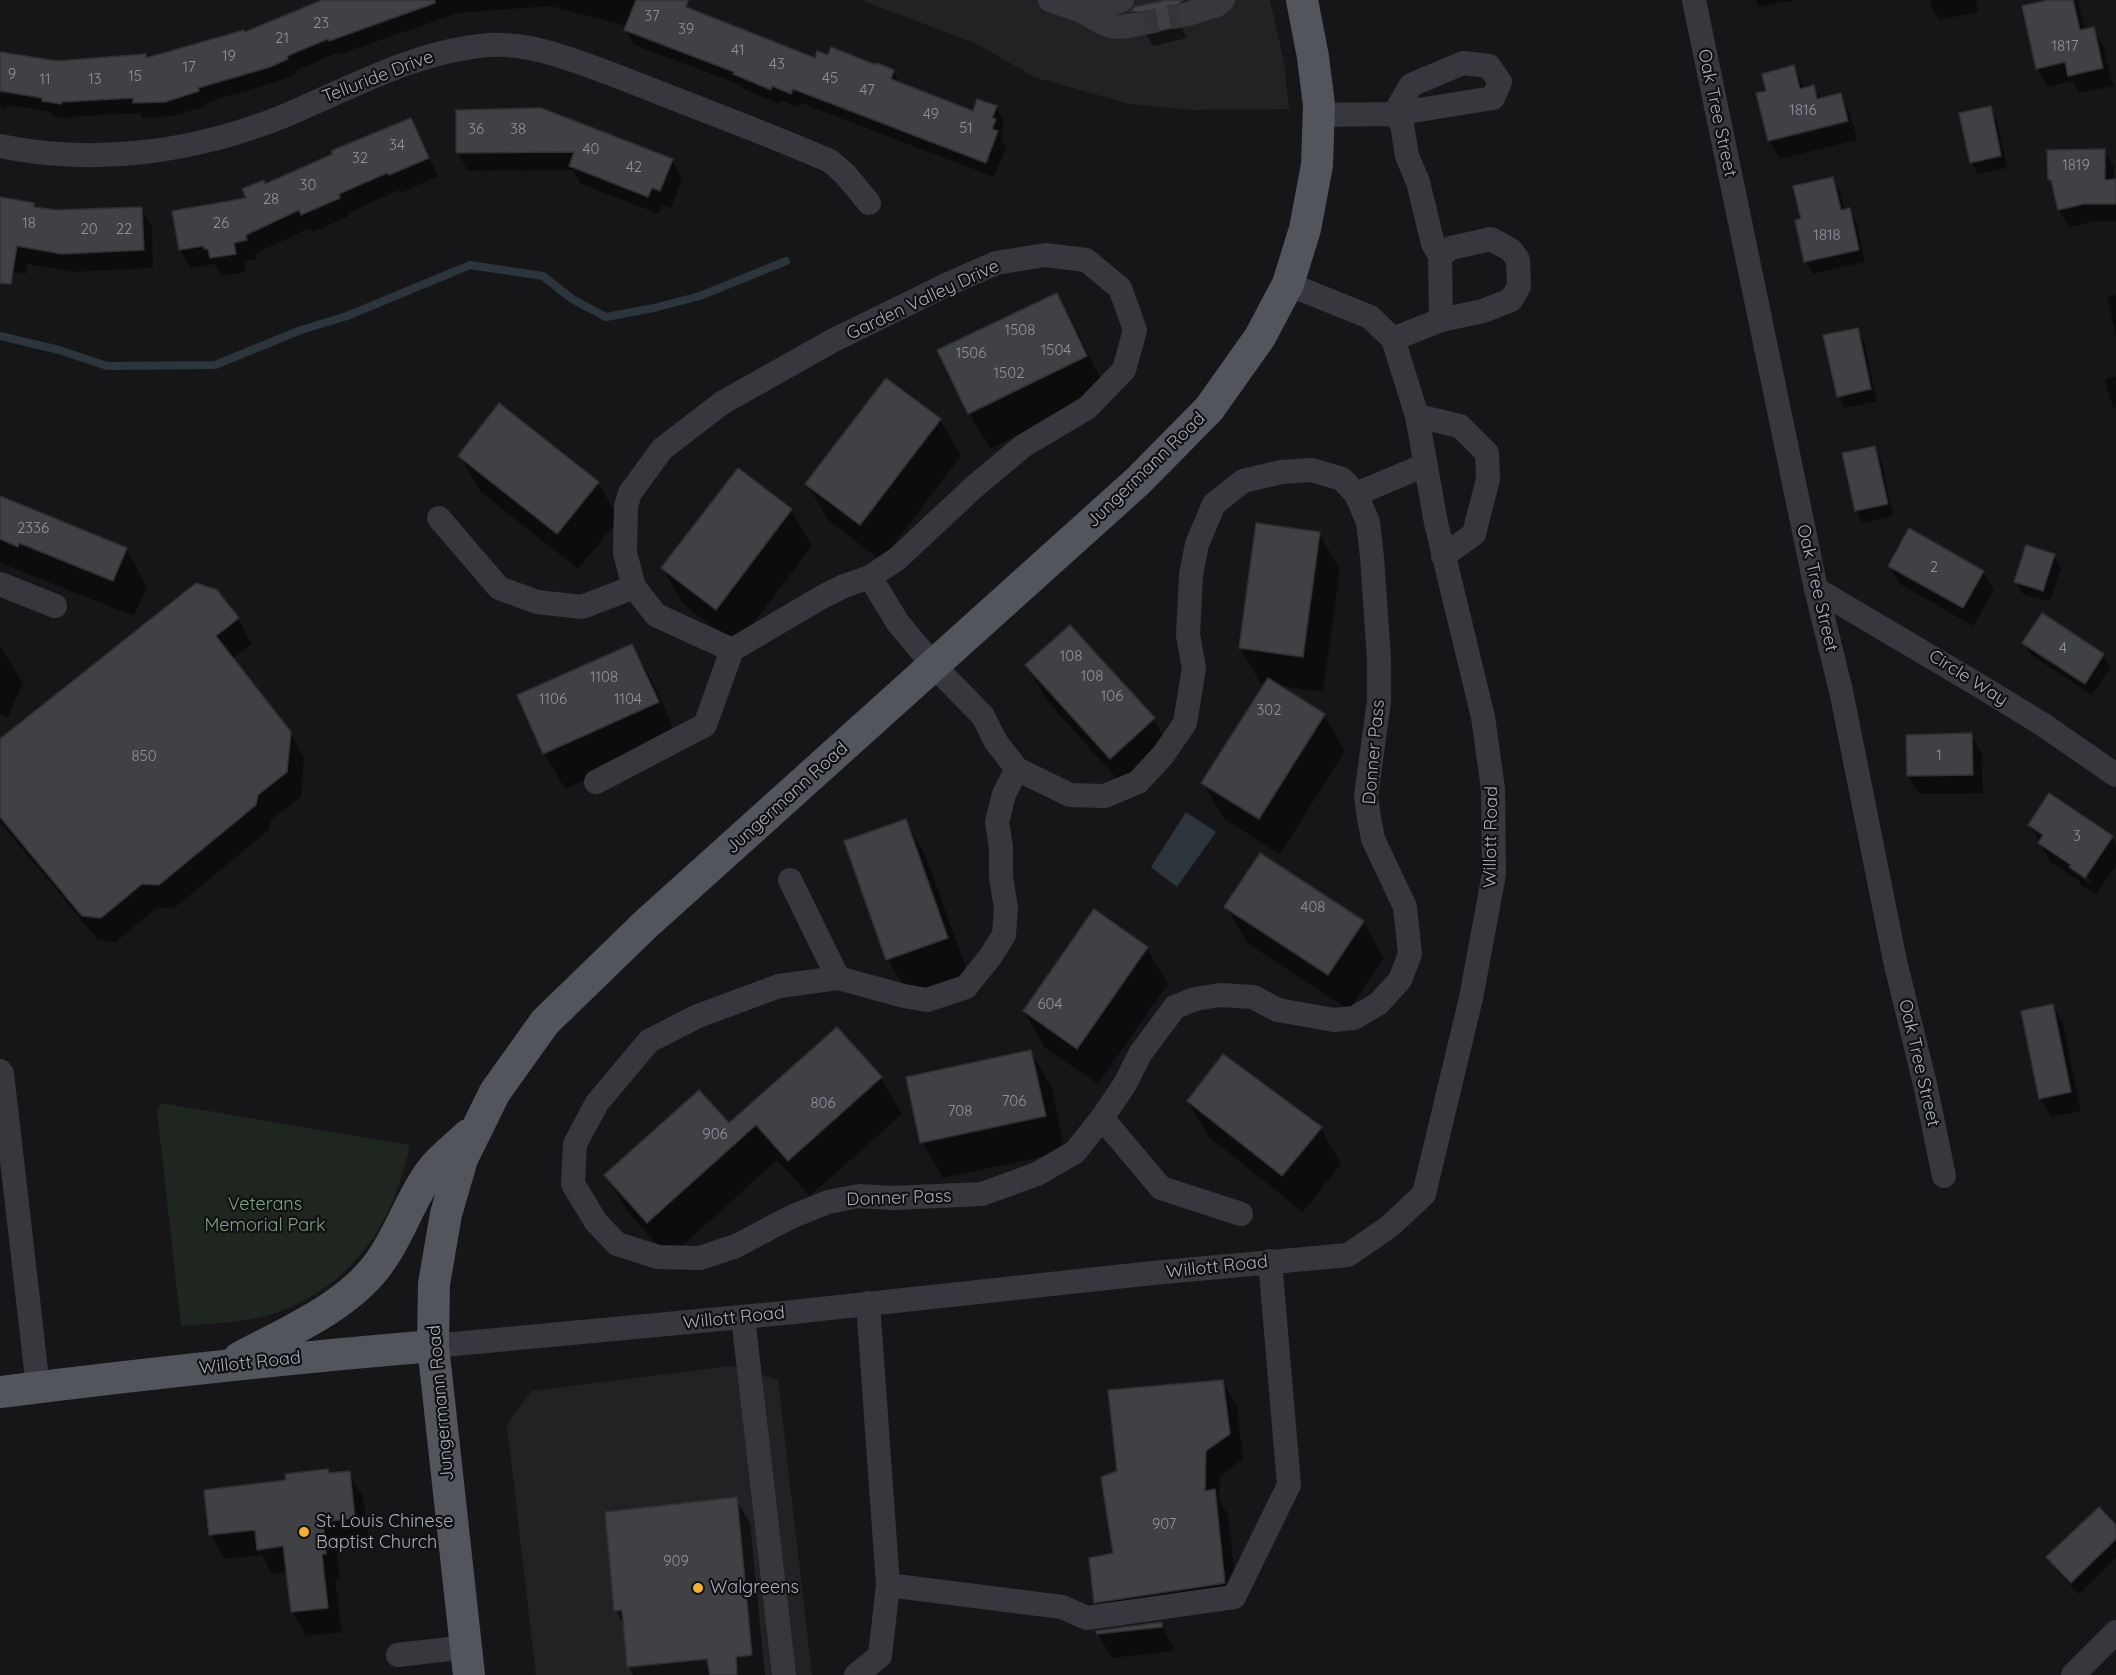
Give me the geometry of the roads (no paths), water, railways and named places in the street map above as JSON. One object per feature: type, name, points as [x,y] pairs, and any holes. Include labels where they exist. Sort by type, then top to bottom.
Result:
[{"type":"main road","name":"Jungermann Road","points":[[468,1661],[433,1346],[434,1284],[446,1214],[462,1159],[495,1092],[545,1022],[646,924],[1138,482],[1209,409],[1260,337],[1288,284],[1305,229],[1317,165],[1318,115],[1313,57],[1302,0]]},
{"type":"main road","points":[[225,1366],[338,1302],[362,1284],[389,1248],[432,1170],[479,1124]]},
{"type":"main road","name":"Willott Road","points":[[0,1392],[225,1366],[433,1346]]},
{"type":"street","points":[[1050,0],[1084,12],[1106,26],[1120,28],[1134,25]]},
{"type":"street","points":[[1084,12],[1122,0]]},
{"type":"street","points":[[1188,14],[1217,5],[1223,0]]},
{"type":"street","name":"Oak Tree Street","points":[[1694,0],[1816,589],[1841,691],[1895,960],[1925,1084],[1944,1176]]},
{"type":"street","name":"Telluride Drive","points":[[0,146],[27,152],[63,155],[116,154],[203,142],[244,131],[418,59],[453,49],[490,45],[523,46],[555,54],[621,78],[830,161],[845,174],[869,203]]},
{"type":"street","points":[[1318,115],[1394,114],[1402,124],[1407,156],[1418,182],[1433,244],[1440,256],[1441,320]]},
{"type":"street","points":[[1393,339],[1441,320],[1483,311],[1511,300],[1520,286],[1518,260],[1511,250],[1491,239],[1451,248],[1440,256]]},
{"type":"street","name":"Garden Valley Drive","points":[[1045,255],[1086,260],[1120,288],[1135,330],[1124,370],[1087,408],[1023,446],[974,487],[897,559],[870,577],[822,597],[732,650],[657,615],[634,587],[625,553],[626,506],[630,493],[662,449],[722,402],[832,341],[996,263],[1045,255]]},
{"type":"street","name":"Willott Road","points":[[433,1346],[743,1317],[1270,1261],[1348,1255],[1390,1226],[1424,1194],[1471,998],[1494,874],[1493,789],[1483,717],[1443,556],[1417,416],[1393,339],[1370,317],[1288,284]]},
{"type":"street","points":[[1417,416],[1460,426],[1487,453],[1488,479],[1474,534],[1443,556]]},
{"type":"street","points":[[1356,494],[1425,465]]},
{"type":"street","name":"Donner Pass","points":[[934,666],[983,716],[996,742],[1017,769],[1070,795],[1105,796],[1138,782],[1185,723],[1194,668],[1188,635],[1191,576],[1197,544],[1214,504],[1243,481],[1281,472],[1312,470],[1342,479],[1356,494],[1368,522],[1379,659],[1379,701],[1366,796],[1373,840],[1405,907],[1410,954],[1400,980],[1378,1004],[1354,1018],[1334,1020],[1278,1010],[1253,997],[1220,995],[1195,999],[1175,1007],[1140,1054],[1125,1084],[1102,1118],[1075,1152],[1037,1174],[982,1194],[892,1198],[859,1196],[828,1202],[791,1217],[736,1246],[700,1258],[658,1257],[617,1244],[596,1222],[573,1184],[575,1144],[597,1103],[649,1041],[698,1016],[778,986],[838,978],[927,1000],[966,987],[990,957],[1004,934],[1006,908],[997,822],[1004,794],[1017,769]]},
{"type":"street","points":[[439,518],[499,588],[537,602],[582,607],[634,587]]},
{"type":"street","points":[[870,577],[898,623],[934,666]]},
{"type":"street","points":[[0,584],[55,606]]},
{"type":"street","name":"Circle Way","points":[[1816,589],[2042,724],[2116,775]]},
{"type":"street","points":[[596,782],[705,725],[732,650]]},
{"type":"street","points":[[790,880],[838,978]]},
{"type":"street","points":[[0,1071],[38,1387]]},
{"type":"street","points":[[1102,1118],[1161,1188],[1241,1214]]},
{"type":"street","points":[[888,1585],[1062,1607],[1087,1618],[1234,1597],[1289,1485],[1270,1261]]},
{"type":"street","points":[[856,1675],[880,1656],[888,1585],[868,1303]]},
{"type":"street","points":[[743,1317],[783,1675]]},
{"type":"street","points":[[2073,1675],[2116,1632]]},
{"type":"street","points":[[398,1654],[468,1661]]},
{"type":"waterway","points":[[0,336],[59,350],[107,366],[215,365],[301,330],[347,316],[470,265],[543,276],[572,299],[606,317],[700,296],[786,261]]},
{"type":"tunnel","points":[[1134,25],[1188,14]]},
{"type":"place","name":"St. Louis Chinese Baptist Church","points":[[304,1532]]},
{"type":"place","name":"Walgreens","points":[[698,1588]]},
{"type":"park label","name":"Veterans Memorial Park","points":[[265,1215]]}]
